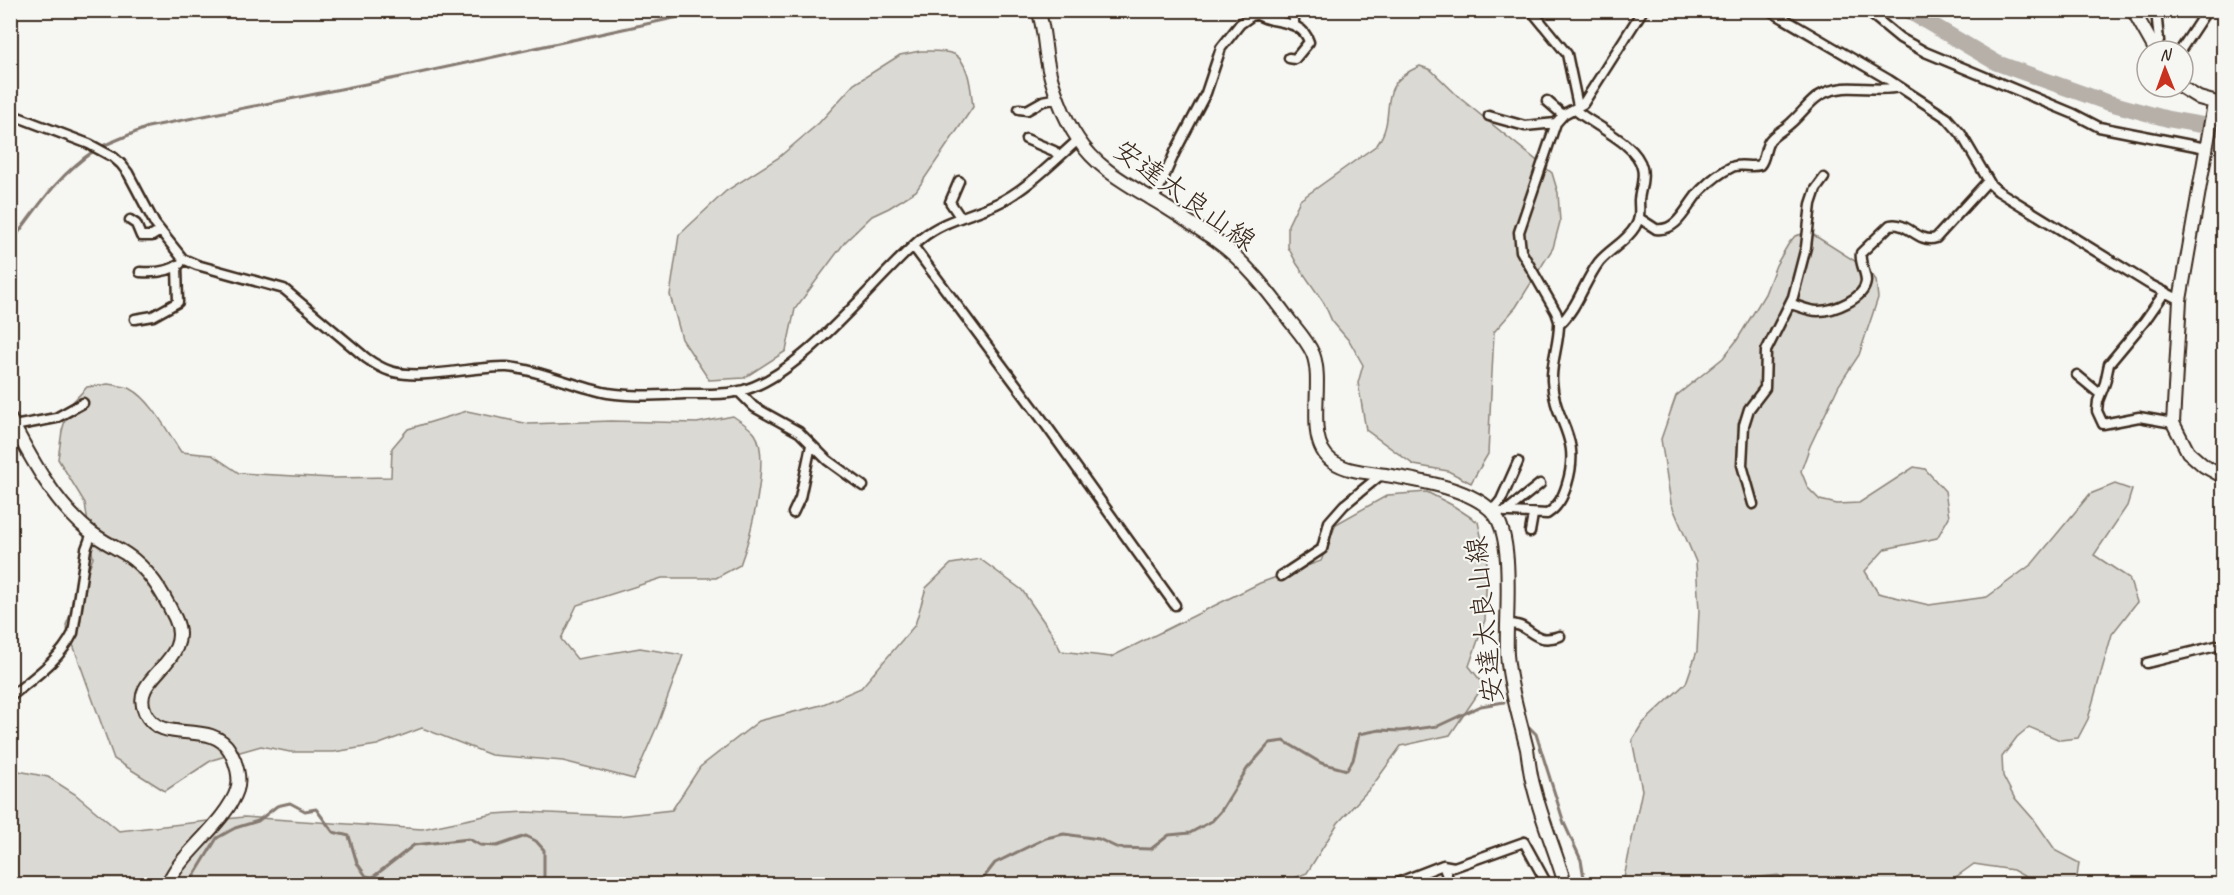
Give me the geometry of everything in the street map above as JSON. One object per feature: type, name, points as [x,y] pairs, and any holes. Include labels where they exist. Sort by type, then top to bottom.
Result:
[{"type":"main road","name":"安達太良山線","points":[[1038,10],[1048,66],[1059,98],[1078,140],[1095,160],[1117,178],[1154,200],[1230,252],[1265,288],[1304,339],[1313,354],[1317,372],[1317,437],[1322,451],[1330,460],[1346,469],[1425,482],[1457,492],[1475,500],[1497,516],[1506,551],[1506,624],[1510,674],[1534,789],[1565,885]]},
{"type":"main road","points":[[2133,10],[2150,39]]},
{"type":"main road","points":[[2195,96],[2216,108],[2206,146],[2180,300],[2173,423],[2188,452],[2204,466],[2223,477]]},
{"type":"main road","points":[[12,422],[51,488],[66,508],[92,533],[141,565],[158,587],[176,620],[180,633],[177,647],[171,659],[143,688],[141,701],[146,715],[155,725],[169,731],[205,733],[218,739],[229,748],[235,760],[237,790],[229,805],[179,865],[166,885]]},
{"type":"street","points":[[1294,10],[1294,26]]},
{"type":"street","points":[[1531,10],[1567,54],[1576,107],[1584,118],[1610,133],[1623,144],[1641,165],[1639,218],[1629,236],[1597,266],[1570,315],[1560,324]]},
{"type":"street","points":[[1492,512],[1547,514],[1562,499],[1572,469],[1570,439],[1552,382],[1560,324],[1556,312],[1521,251],[1519,240],[1557,123],[1563,115],[1583,104],[1643,10]]},
{"type":"street","points":[[1769,10],[1900,87],[1947,118],[1960,134],[1988,181],[1998,191],[2180,300]]},
{"type":"street","points":[[1866,10],[1900,38],[1925,52],[2074,114],[2099,127],[2206,146]]},
{"type":"street","points":[[2156,10],[2159,39]]},
{"type":"street","points":[[2188,39],[2207,10]]},
{"type":"street","points":[[1154,200],[1175,152],[1206,93],[1221,48],[1234,30],[1257,12],[1258,17],[1294,26],[1308,36],[1309,42],[1295,59],[1289,58]]},
{"type":"street","points":[[1639,218],[1656,229],[1668,228],[1684,214],[1701,190],[1728,169],[1735,165],[1760,165],[1764,161],[1770,140],[1793,122],[1810,101],[1820,94],[1844,88],[1900,87]]},
{"type":"street","points":[[1019,109],[1027,110],[1043,101],[1059,98]]},
{"type":"street","points":[[1547,101],[1563,115]]},
{"type":"street","points":[[10,114],[106,153],[121,164],[128,173],[160,231],[185,260],[284,289],[366,358],[379,366],[398,373],[410,374],[506,367],[608,393],[640,396],[739,392],[763,383],[782,372],[913,246],[934,229],[997,204],[1012,195],[1078,140]]},
{"type":"street","points":[[1489,116],[1524,126],[1557,123]]},
{"type":"street","points":[[1026,140],[1054,151],[1059,157]]},
{"type":"street","points":[[1754,504],[1742,465],[1744,425],[1749,409],[1765,388],[1768,342],[1791,304],[1806,248],[1811,204],[1816,189],[1824,178]]},
{"type":"street","points":[[959,181],[950,202],[960,217]]},
{"type":"street","points":[[1791,304],[1809,310],[1822,311],[1834,309],[1854,298],[1863,290],[1866,279],[1860,258],[1861,253],[1890,225],[1900,225],[1927,240],[1936,238],[1988,181]]},
{"type":"street","points":[[130,220],[136,224],[141,236],[152,236],[160,231]]},
{"type":"street","points":[[913,246],[1038,414],[1175,605]]},
{"type":"street","points":[[140,272],[151,273],[177,266],[185,260]]},
{"type":"street","points":[[135,319],[153,316],[178,302],[177,266]]},
{"type":"street","points":[[2165,292],[2109,364],[2097,411],[2103,424],[2139,417],[2173,423]]},
{"type":"street","points":[[2077,375],[2100,394]]},
{"type":"street","points":[[739,392],[754,407],[799,432],[827,460],[863,486]]},
{"type":"street","points":[[12,422],[56,418],[83,403]]},
{"type":"street","points":[[793,513],[801,498],[811,445]]},
{"type":"street","points":[[1492,512],[1501,500],[1518,462]]},
{"type":"street","points":[[1281,576],[1322,549],[1329,522],[1382,474]]},
{"type":"street","points":[[1505,512],[1540,484]]},
{"type":"street","points":[[1530,532],[1533,515]]},
{"type":"street","points":[[10,697],[61,654],[68,644],[73,633],[86,549],[92,533]]},
{"type":"street","points":[[1506,624],[1520,624],[1537,638],[1551,639],[1560,636]]},
{"type":"street","points":[[2147,663],[2223,644]]},
{"type":"street","points":[[1394,885],[1443,865],[1454,867],[1524,842],[1547,885]]},
{"type":"street","points":[[1443,865],[1450,885]]},
{"type":"shaded area","points":[[920,51],[946,52],[959,58],[969,78],[973,107],[916,191],[872,216],[845,242],[795,309],[786,351],[744,378],[709,380],[682,339],[670,295],[679,235],[726,191],[778,158],[819,123],[854,84],[900,55]]},
{"type":"shaded area","points":[[1420,66],[1431,70],[1461,99],[1552,173],[1558,193],[1560,222],[1553,248],[1516,307],[1494,332],[1488,454],[1471,483],[1448,471],[1414,465],[1366,430],[1358,383],[1363,365],[1350,342],[1332,321],[1324,303],[1288,247],[1288,225],[1300,200],[1377,145],[1387,122],[1391,92],[1405,74]]},
{"type":"shaded area","points":[[1809,232],[1869,270],[1876,280],[1878,298],[1859,355],[1839,385],[1810,446],[1801,471],[1808,488],[1820,500],[1837,504],[1859,503],[1914,467],[1925,469],[1945,491],[1949,517],[1937,538],[1885,549],[1865,571],[1878,593],[1929,605],[1987,597],[2032,564],[2090,494],[2115,484],[2132,490],[2127,506],[2094,555],[2129,578],[2137,602],[2112,634],[2088,719],[2078,738],[2060,740],[2029,727],[2017,737],[2002,757],[2003,776],[2014,797],[2035,821],[2056,851],[2079,863],[2076,884],[2038,884],[2013,870],[1974,864],[1946,884],[1626,884],[1624,878],[1642,790],[1632,740],[1642,724],[1686,683],[1697,651],[1699,611],[1696,562],[1671,503],[1661,439],[1676,396],[1723,358],[1737,340],[1765,294],[1776,265],[1789,243],[1795,236]]},
{"type":"shaded area","points":[[108,384],[129,388],[139,394],[153,409],[181,452],[212,455],[239,473],[333,478],[391,477],[392,448],[408,429],[467,411],[529,424],[611,421],[697,423],[733,416],[753,431],[759,445],[760,479],[749,537],[740,565],[716,578],[662,578],[577,605],[561,639],[577,659],[640,648],[683,655],[658,724],[634,779],[563,761],[491,755],[422,728],[377,745],[334,752],[290,752],[261,746],[212,760],[165,791],[114,759],[66,625],[93,558],[85,503],[58,459],[62,431],[69,406],[87,387]]},
{"type":"shaded area","points":[[1427,492],[1478,522],[1487,563],[1485,620],[1469,666],[1484,685],[1450,735],[1401,746],[1373,785],[1338,823],[1307,873],[1280,884],[11,884],[10,773],[14,770],[48,777],[75,794],[119,831],[244,817],[422,829],[494,814],[525,812],[617,816],[672,810],[700,767],[759,721],[821,705],[861,688],[915,625],[926,588],[951,564],[980,559],[1022,590],[1051,632],[1061,651],[1111,657],[1260,583],[1321,561],[1336,524],[1388,495]]},
{"type":"waterway","points":[[100,147],[148,127],[401,77],[711,10]]},
{"type":"waterway","points":[[1907,10],[1997,63],[2106,102],[2168,119],[2224,129]]},
{"type":"waterway","points":[[10,244],[58,182],[95,150]]},
{"type":"waterway","points":[[981,884],[995,863],[1046,838],[1064,834],[1099,839],[1118,848],[1151,849],[1169,835],[1190,833],[1212,821],[1221,811],[1247,769],[1270,743],[1284,741],[1321,763],[1347,770],[1353,760],[1359,734],[1380,730],[1400,731],[1438,726],[1481,706],[1504,702]]},
{"type":"waterway","points":[[1526,724],[1536,734],[1564,823],[1581,860],[1585,884]]},
{"type":"waterway","points":[[189,884],[217,838],[235,828],[258,821],[277,806],[290,803],[305,811],[316,809],[333,832],[349,836],[357,863],[366,876],[373,877],[414,845],[469,839],[480,845],[497,846],[526,836],[536,841],[544,850],[544,879],[537,884]]},
{"type":"waterway","points":[[1750,884],[1757,878],[1778,876],[1793,884]]},
{"type":"waterway","points":[[52,884],[79,879],[94,880],[105,884]]}]
